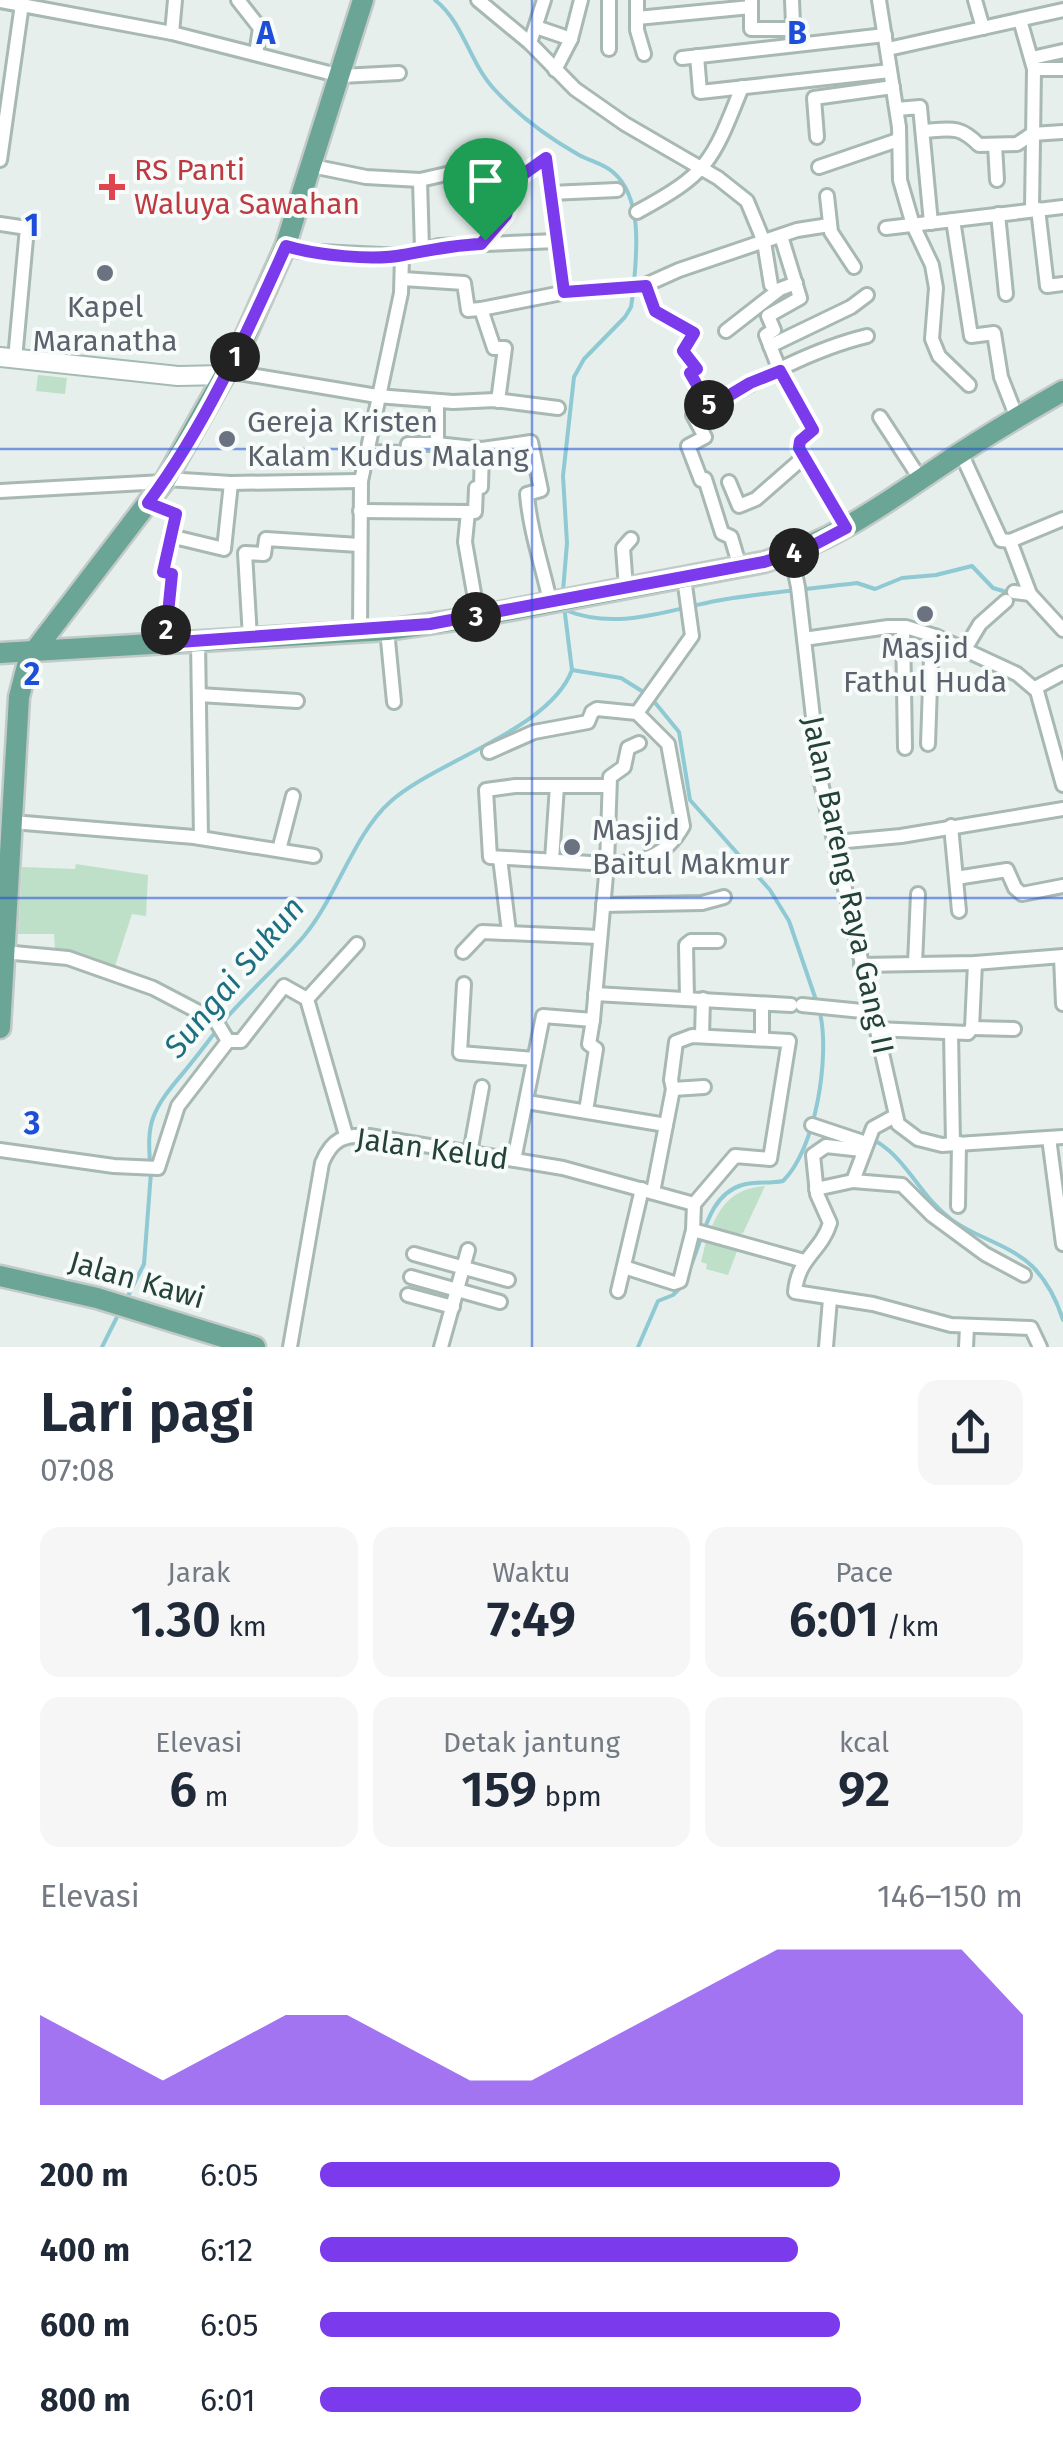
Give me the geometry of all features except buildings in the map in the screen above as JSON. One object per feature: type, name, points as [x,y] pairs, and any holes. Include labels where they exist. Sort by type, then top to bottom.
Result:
[{"type":"main road","points":[[0,1028],[8,829],[19,697],[30,658],[165,480],[226,373],[286,246],[341,76],[357,1]]},
{"type":"main road","points":[[7,358],[178,376],[226,373]]},
{"type":"main road","points":[[178,376],[196,385],[211,403]]},
{"type":"main road","points":[[19,697],[14,675],[0,655],[387,630],[684,578],[790,554],[846,528],[1063,391]]},
{"type":"main road","name":"Jalan Kawi","points":[[0,1276],[97,1298],[255,1347]]},
{"type":"street","points":[[172,33],[175,0]]},
{"type":"street","points":[[238,0],[260,28],[256,54]]},
{"type":"street","points":[[478,0],[599,107],[733,188],[746,200],[764,242],[771,285]]},
{"type":"street","points":[[530,44],[544,0]]},
{"type":"street","points":[[555,70],[571,39],[582,0]]},
{"type":"street","points":[[609,0],[609,50]]},
{"type":"street","points":[[636,0],[644,54]]},
{"type":"street","points":[[637,18],[751,3],[751,29],[790,29],[792,0]]},
{"type":"street","points":[[879,0],[896,109],[900,180],[935,282],[934,345],[939,356],[969,385]]},
{"type":"street","points":[[976,0],[983,28]]},
{"type":"street","points":[[0,1],[76,6],[341,76],[399,72]]},
{"type":"street","points":[[0,160],[22,4]]},
{"type":"street","points":[[890,70],[698,90],[689,57],[776,46],[886,42],[983,28],[1063,10]]},
{"type":"street","points":[[1020,20],[1033,63],[1035,209],[1047,286],[1063,284]]},
{"type":"street","points":[[536,28],[571,39]]},
{"type":"street","points":[[775,29],[776,46]]},
{"type":"street","points":[[1033,63],[1063,51]]},
{"type":"street","points":[[1033,63],[1063,69]]},
{"type":"street","points":[[813,80],[818,137]]},
{"type":"street","points":[[814,98],[893,87]]},
{"type":"street","points":[[636,212],[703,170],[742,88]]},
{"type":"street","points":[[896,109],[919,107],[931,223]]},
{"type":"street","points":[[924,131],[956,129],[966,132],[980,145],[1017,144],[1032,134],[1063,132]]},
{"type":"street","points":[[819,167],[898,140]]},
{"type":"street","points":[[995,145],[997,180]]},
{"type":"street","points":[[481,244],[506,215],[518,178],[546,158],[564,292]]},
{"type":"street","points":[[312,166],[366,177],[420,180],[486,165]]},
{"type":"street","points":[[420,180],[422,249]]},
{"type":"street","points":[[550,193],[617,190]]},
{"type":"street","points":[[827,196],[829,225],[854,267]]},
{"type":"street","points":[[886,228],[1063,207]]},
{"type":"street","points":[[998,214],[1006,294]]},
{"type":"street","points":[[952,220],[972,336],[994,333],[1001,377],[1017,418]]},
{"type":"street","points":[[0,224],[27,228],[7,358]]},
{"type":"street","points":[[403,279],[464,284],[468,310],[481,309],[564,292],[644,286],[679,270],[781,236],[829,225]]},
{"type":"street","points":[[781,236],[800,298],[768,316],[774,330],[766,336],[780,371],[813,430],[800,441],[802,454],[846,528]]},
{"type":"street","points":[[286,246],[330,253],[402,256],[422,249],[558,240]]},
{"type":"street","points":[[360,632],[361,481],[403,279],[402,256]]},
{"type":"street","points":[[726,331],[780,289],[796,283]]},
{"type":"street","points":[[644,286],[655,311],[694,333],[683,351],[697,369],[690,373],[710,407]]},
{"type":"street","points":[[770,346],[851,307],[867,294]]},
{"type":"street","points":[[481,309],[494,348],[505,348],[498,401]]},
{"type":"street","points":[[740,567],[731,537],[722,532],[705,479],[701,480],[688,446],[705,437],[693,415],[750,383],[867,336]]},
{"type":"street","points":[[226,373],[377,396],[498,401],[558,408]]},
{"type":"street","points":[[436,444],[437,401]]},
{"type":"street","points":[[880,417],[921,480]]},
{"type":"street","points":[[366,452],[407,453],[408,444],[482,449],[531,442],[541,490],[527,494],[530,530],[551,601]]},
{"type":"street","points":[[360,511],[475,512],[476,488],[481,487],[482,449]]},
{"type":"street","points":[[961,453],[1002,540],[1010,541],[1063,519]]},
{"type":"street","points":[[729,482],[739,506],[756,499],[802,454]]},
{"type":"street","points":[[0,491],[165,480],[361,481]]},
{"type":"street","points":[[170,536],[224,549],[231,482]]},
{"type":"street","points":[[148,503],[176,514],[163,572],[172,574],[165,643]]},
{"type":"street","points":[[468,512],[465,542],[478,616]]},
{"type":"street","points":[[250,638],[245,553],[264,554],[266,539],[359,545]]},
{"type":"street","points":[[624,588],[622,548],[631,539]]},
{"type":"street","points":[[1010,541],[1030,594],[1063,630]]},
{"type":"street","name":"Jalan Bareng Raya Gang II","points":[[790,554],[798,590],[820,778],[895,1116]]},
{"type":"street","points":[[489,752],[534,732],[588,722],[593,710],[645,701],[692,636],[684,578]]},
{"type":"street","points":[[966,649],[980,624],[1010,596],[1030,594]]},
{"type":"street","points":[[903,627],[905,748]]},
{"type":"street","points":[[804,639],[903,627],[935,636],[1017,674],[1035,688],[1063,784]]},
{"type":"street","points":[[387,630],[394,702]]},
{"type":"street","points":[[928,744],[935,636]]},
{"type":"street","points":[[198,641],[198,838]]},
{"type":"street","points":[[1035,688],[1063,673]]},
{"type":"street","points":[[199,695],[248,701],[298,701]]},
{"type":"street","points":[[609,786],[486,790],[490,857],[607,864],[648,859],[676,837],[683,826],[668,744],[645,701]]},
{"type":"street","points":[[586,1111],[596,1049],[590,1044],[607,864],[610,777],[624,767],[628,748],[639,743]]},
{"type":"street","points":[[552,860],[557,786]]},
{"type":"street","points":[[279,850],[293,796]]},
{"type":"street","points":[[836,842],[901,836],[1063,809]]},
{"type":"street","points":[[951,826],[959,911]]},
{"type":"street","points":[[8,829],[198,838],[314,856]]},
{"type":"street","points":[[500,858],[510,932]]},
{"type":"street","points":[[956,878],[1007,870],[1022,894],[1063,886]]},
{"type":"street","points":[[915,964],[918,894]]},
{"type":"street","points":[[603,905],[688,904],[724,897]]},
{"type":"street","points":[[463,952],[482,932],[600,937]]},
{"type":"street","points":[[686,999],[686,945],[691,941],[718,941]]},
{"type":"street","points":[[307,999],[357,944]]},
{"type":"street","points":[[2,953],[56,956],[86,963],[162,992],[242,1041],[284,986],[307,999],[346,1135]]},
{"type":"street","points":[[861,966],[1062,956],[1063,1004]]},
{"type":"street","points":[[876,1030],[968,1033],[972,1028],[975,963]]},
{"type":"street","points":[[464,984],[460,1053],[534,1060]]},
{"type":"street","points":[[594,994],[872,1012]]},
{"type":"street","points":[[702,1036],[703,1000]]},
{"type":"street","points":[[762,1004],[762,1039]]},
{"type":"street","points":[[514,1160],[543,1016],[592,1020]]},
{"type":"street","points":[[972,1028],[1014,1029]]},
{"type":"street","points":[[0,1150],[150,1169],[160,1166],[178,1106],[223,1031]]},
{"type":"street","points":[[951,1033],[958,1206]]},
{"type":"street","points":[[618,1291],[624,1267],[666,1124],[676,1042],[686,1036],[789,1040],[770,1159],[735,1156],[694,1204],[700,1232],[680,1281],[674,1283],[624,1267]]},
{"type":"street","points":[[470,1153],[482,1087]]},
{"type":"street","points":[[673,1089],[704,1087]]},
{"type":"street","points":[[526,1102],[666,1124]]},
{"type":"street","points":[[853,1181],[867,1142],[879,1123],[895,1116],[906,1133],[918,1140],[956,1144],[1056,1137],[1052,1179],[1062,1215],[1063,1244]]},
{"type":"street","points":[[812,1124],[867,1142]]},
{"type":"street","name":"Jalan Kelud","points":[[290,1347],[322,1163],[330,1147],[346,1135],[563,1168],[694,1204]]},
{"type":"street","points":[[867,1142],[817,1150],[812,1162],[829,1228],[804,1261],[796,1292],[873,1304],[967,1327],[1031,1328],[1040,1347]]},
{"type":"street","points":[[816,1188],[853,1181],[902,1185],[932,1214],[986,1254],[1024,1275]]},
{"type":"street","points":[[700,1232],[804,1261]]},
{"type":"street","points":[[442,1347],[468,1250]]},
{"type":"street","points":[[414,1254],[508,1280]]},
{"type":"street","points":[[411,1277],[500,1302]]},
{"type":"street","points":[[408,1296],[453,1308]]},
{"type":"street","points":[[826,1347],[830,1299]]},
{"type":"street","points":[[966,1347],[967,1327]]},
{"type":"green space","points":[[38,375],[67,378],[65,394],[36,391]]},
{"type":"green space","points":[[76,864],[148,875],[146,916],[132,914],[114,969],[55,950],[54,934],[18,934],[22,867],[75,869]]},
{"type":"green space","points":[[765,1186],[743,1233],[731,1236],[710,1231],[736,1194]]},
{"type":"green space","points":[[707,1237],[739,1246],[728,1275],[706,1269],[707,1264],[701,1262]]},
{"type":"waterway","name":"Sungai Sukun","points":[[435,0],[453,20],[485,78],[503,98],[545,133],[606,167],[623,184],[636,225],[634,283]]},
{"type":"waterway","name":"Sungai Sukun","points":[[563,591],[567,543],[563,476],[574,377],[584,359],[625,317],[633,293]]},
{"type":"waterway","points":[[565,610],[607,619],[649,616],[779,592],[857,583],[875,589],[902,578],[972,566],[993,588],[1010,593]]},
{"type":"waterway","name":"Sungai Sukun","points":[[150,1163],[150,1129],[161,1102],[230,1014],[304,936],[377,815],[410,787],[517,727],[560,691],[572,670],[564,606]]},
{"type":"waterway","points":[[572,670],[621,678],[645,693]]},
{"type":"waterway","points":[[652,699],[679,732],[690,800],[770,890],[789,921],[817,1003]]},
{"type":"waterway","points":[[688,1272],[720,1199],[742,1185],[783,1181],[804,1147],[821,1077],[820,1013]]},
{"type":"waterway","points":[[849,1131],[883,1146],[952,1220],[1014,1252],[1032,1266],[1051,1291],[1063,1320]]},
{"type":"waterway","name":"Sungai Sukun","points":[[127,1298],[144,1264],[151,1172]]},
{"type":"waterway","points":[[638,1347],[658,1301],[673,1295],[683,1285]]},
{"type":"waterway","name":"Sungai Sukun","points":[[102,1347],[120,1311]]},
{"type":"place","name":"RS Panti Waluya Sawahan","points":[[112,187]]},
{"type":"place","name":"Kapel Maranatha","points":[[105,273]]},
{"type":"place","name":"Gereja Kristen Kalam Kudus Malang","points":[[227,439]]},
{"type":"place","name":"Masjid Fathul Huda","points":[[925,614]]},
{"type":"place","name":"Masjid Baitul Makmur","points":[[572,847]]},
{"type":"route","points":[[546,158],[564,292],[646,286],[655,311],[694,333],[683,351],[697,369],[690,373],[710,407],[750,383],[780,371],[813,430],[800,441],[799,448],[846,528],[808,548],[764,562],[463,619],[360,632],[165,643],[172,574],[163,572],[176,514],[148,503],[192,438],[242,344],[286,246],[402,256],[439,246],[481,244],[485,240],[506,215],[518,178],[546,158]]}]
